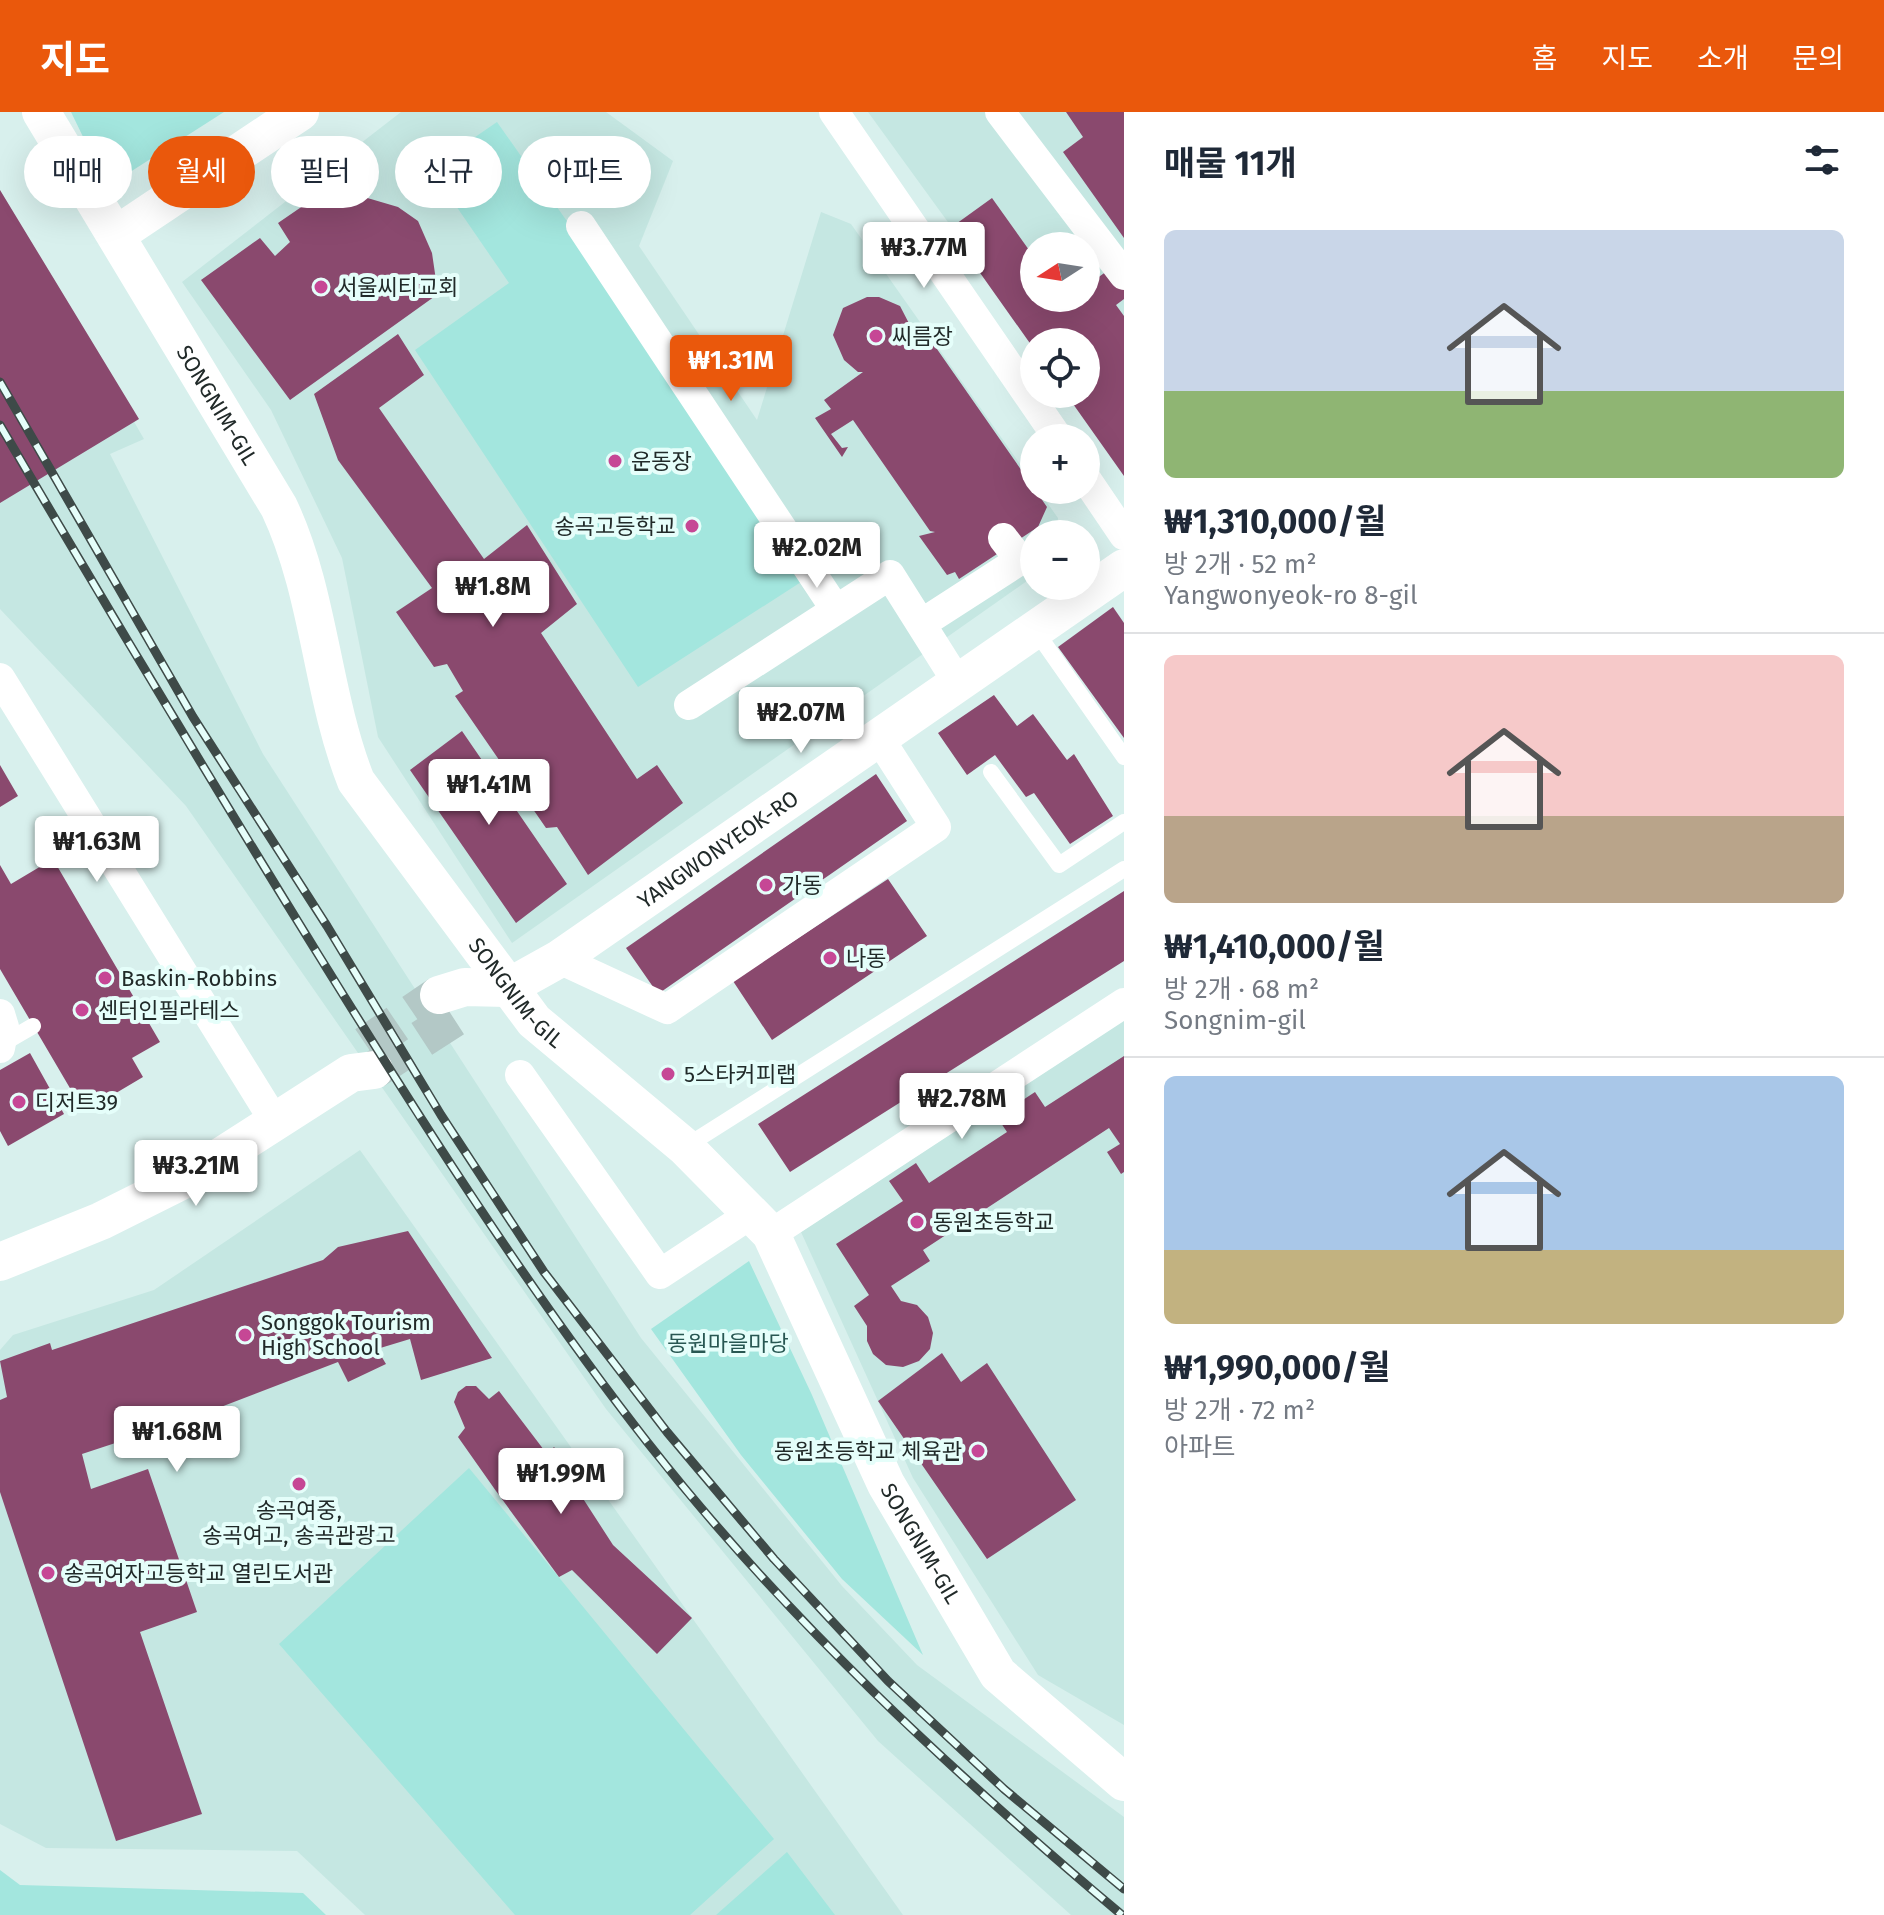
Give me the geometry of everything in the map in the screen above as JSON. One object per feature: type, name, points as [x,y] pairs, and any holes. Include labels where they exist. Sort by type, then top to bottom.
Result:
[{"type":"street","name":"SONGNIM-GIL","points":[[41,112],[279,507],[296,544],[339,736],[356,781],[493,988],[685,1147],[761,1224],[886,1484],[998,1674],[1124,1782]]},
{"type":"street","points":[[116,235],[300,112]]},
{"type":"street","points":[[1000,112],[1124,275]]},
{"type":"street","points":[[846,120],[1049,424]]},
{"type":"street","points":[[581,226],[836,610]]},
{"type":"street","points":[[1100,500],[1124,535]]},
{"type":"street","points":[[921,624],[1020,560],[1003,538]]},
{"type":"street","name":"YANGWONYEOK-RO","points":[[493,988],[559,959],[1124,568]]},
{"type":"street","points":[[689,705],[890,575],[958,683]]},
{"type":"street","points":[[0,678],[275,1122]]},
{"type":"street","points":[[559,959],[667,1009],[936,827],[879,738]]},
{"type":"street","points":[[446,1006],[460,987],[493,988]]},
{"type":"street","points":[[520,1075],[660,1274],[761,1224],[1124,1003]]},
{"type":"street","points":[[4,1266],[189,1177],[362,1064]]},
{"type":"lane","points":[[1035,630],[1124,757]]},
{"type":"lane","points":[[991,772],[1059,865],[1124,822]]},
{"type":"lane","points":[[685,1147],[1124,869]]},
{"type":"lane","points":[[1,1035],[33,1026]]},
{"type":"shaded area","name":"송곡고등학교","points":[[401,112],[606,112],[639,136],[518,136],[518,208],[651,208],[651,145],[673,161],[639,246],[757,420],[821,212],[851,224],[1020,464],[1020,504],[1048,504],[1058,518],[1020,520],[1020,586],[512,943],[378,737],[342,558],[271,410],[182,282],[277,208],[379,208],[379,136],[370,136]]},
{"type":"shaded area","points":[[868,112],[1124,112],[1124,465],[1093,408],[1100,408],[1100,328],[1025,328]]},
{"type":"shaded area","points":[[0,190],[144,439],[110,454],[263,754],[641,1338],[842,1586],[917,1665],[1124,1817],[1124,1915],[1071,1915],[878,1741],[606,1409],[186,806],[0,609]]},
{"type":"shaded area","points":[[1124,1020],[1124,1725],[1038,1675],[913,1478],[801,1232]]},
{"type":"shaded area","name":"송곡여중, 송곡여고, 송곡관광고","points":[[360,1150],[903,1915],[365,1915],[297,1851],[46,1848],[0,1824],[0,1350],[13,1335],[154,1290]]},
{"type":"green space","points":[[71,112],[224,112],[186,136],[148,136],[148,161],[132,171],[132,136],[83,136]]},
{"type":"green space","name":"운동장","points":[[497,122],[518,152],[518,208],[558,208],[815,573],[638,687],[415,350],[509,283],[457,208],[502,208],[502,136],[477,136]]},
{"type":"green space","name":"동원마을마당","points":[[749,1261],[812,1395],[923,1655],[842,1579],[741,1455],[651,1329]]},
{"type":"green space","points":[[469,1468],[774,1839],[690,1915],[515,1915],[279,1644]]},
{"type":"green space","points":[[787,1852],[835,1915],[716,1915]]},
{"type":"green space","points":[[0,1870],[20,1885],[303,1893],[326,1915],[0,1915]]},
{"type":"building","points":[[1066,112],[1124,112],[1124,238],[1063,152],[1083,137]]},
{"type":"building","points":[[0,190],[139,419],[0,503]]},
{"type":"building","points":[[992,198],[1020,237],[1020,312],[1100,312],[1100,276],[1124,259],[1124,299],[1116,305],[1124,316],[1124,476],[1100,442],[1100,424],[1087,424],[1076,408],[1100,408],[1100,328],[1020,329],[949,229]]},
{"type":"building","name":"서울씨티교회","points":[[379,201],[399,208],[418,221],[432,253],[438,294],[290,400],[201,280],[260,238],[275,256],[290,242],[278,223],[300,208],[379,208]]},
{"type":"building","points":[[867,297],[879,297],[900,306],[915,335],[923,329],[1020,468],[1020,504],[1045,504],[1047,507],[1041,520],[1020,520],[1020,539],[959,579],[955,572],[947,575],[919,536],[935,532],[930,531],[853,420],[831,434],[842,448],[848,447],[842,457],[815,418],[831,409],[824,400],[863,372],[858,372],[844,360],[833,335],[843,308]]},
{"type":"building","name":"송곡고등학교","points":[[398,334],[424,375],[379,408],[484,559],[527,525],[577,604],[541,633],[637,779],[657,765],[683,803],[588,875],[557,827],[546,828],[455,696],[463,691],[447,664],[434,667],[396,612],[432,588],[338,460],[314,394]]},
{"type":"building","points":[[1113,607],[1124,623],[1124,738],[1058,647]]},
{"type":"building","points":[[994,695],[1017,726],[1033,714],[1067,760],[1074,754],[1113,816],[1070,844],[1034,793],[1026,797],[995,755],[967,775],[938,733]]},
{"type":"building","points":[[462,731],[567,884],[516,923],[410,770]]},
{"type":"building","points":[[0,765],[18,796],[0,807]]},
{"type":"building","name":"가동","points":[[876,774],[907,821],[658,994],[626,948]]},
{"type":"building","points":[[53,859],[160,1042],[132,1058],[143,1077],[84,1112],[0,969],[0,865],[11,884]]},
{"type":"building","name":"나동","points":[[888,879],[927,936],[772,1040],[733,981]]},
{"type":"building","points":[[1124,891],[1124,961],[790,1172],[758,1124]]},
{"type":"building","points":[[30,1053],[64,1114],[8,1146],[0,1131],[0,1070]]},
{"type":"building","name":"동원초등학교","points":[[1124,1056],[1124,1172],[1121,1174],[1107,1152],[1120,1144],[1109,1128],[923,1250],[930,1261],[891,1286],[901,1301],[917,1305],[928,1317],[933,1333],[930,1349],[919,1361],[903,1367],[886,1365],[873,1354],[867,1341],[867,1326],[854,1306],[869,1295],[836,1244],[903,1201],[889,1181],[916,1163],[929,1183],[1007,1132],[997,1117],[1035,1092],[1045,1107]]},
{"type":"building","points":[[408,1231],[492,1358],[421,1380],[410,1339],[377,1349],[386,1364],[348,1382],[338,1362],[213,1410],[218,1429],[178,1445],[170,1425],[82,1454],[91,1489],[148,1469],[197,1612],[140,1632],[202,1814],[116,1841],[0,1492],[0,1400],[7,1397],[0,1361],[50,1343],[52,1350],[323,1260],[338,1247]]},
{"type":"building","name":"동원초등학교 체육관","points":[[942,1353],[961,1382],[987,1363],[1076,1500],[987,1559],[878,1401]]},
{"type":"building","points":[[466,1386],[476,1386],[489,1399],[499,1391],[547,1454],[554,1447],[589,1489],[582,1497],[613,1545],[692,1618],[657,1654],[572,1570],[559,1577],[496,1491],[458,1437],[465,1428],[454,1402],[458,1392]]},
{"type":"tunnel","points":[[366,1045],[439,995]]},
{"type":"tunnel","points":[[374,1070],[454,1018]]},
{"type":"railway","points":[[0,382],[193,717],[327,926],[441,1115],[544,1272],[667,1432],[774,1559],[888,1681],[1004,1789],[1124,1889]]},
{"type":"railway","points":[[0,425],[196,754],[395,1077],[475,1202],[603,1384],[701,1508],[814,1632],[934,1749],[1122,1915]]},
{"type":"place","name":"서울씨티교회","points":[[321,287]]},
{"type":"place","name":"씨름장","points":[[876,336]]},
{"type":"place","name":"운동장","points":[[615,461]]},
{"type":"place","name":"송곡고등학교","points":[[692,526]]},
{"type":"place","name":"가동","points":[[766,885]]},
{"type":"place","name":"나동","points":[[830,958]]},
{"type":"place","name":"Baskin-Robbins","points":[[105,978]]},
{"type":"place","name":"센터인필라테스","points":[[82,1010]]},
{"type":"place","name":"5스타커피랩","points":[[668,1074]]},
{"type":"place","name":"디저트39","points":[[19,1102]]},
{"type":"place","name":"동원초등학교","points":[[917,1222]]},
{"type":"place","name":"Songgok Tourism High School","points":[[245,1335]]},
{"type":"place","name":"동원초등학교 체육관","points":[[978,1451]]},
{"type":"place","name":"송곡여중, 송곡여고, 송곡관광고","points":[[299,1484]]},
{"type":"place","name":"송곡여자고등학교 열린도서관","points":[[48,1573]]}]
